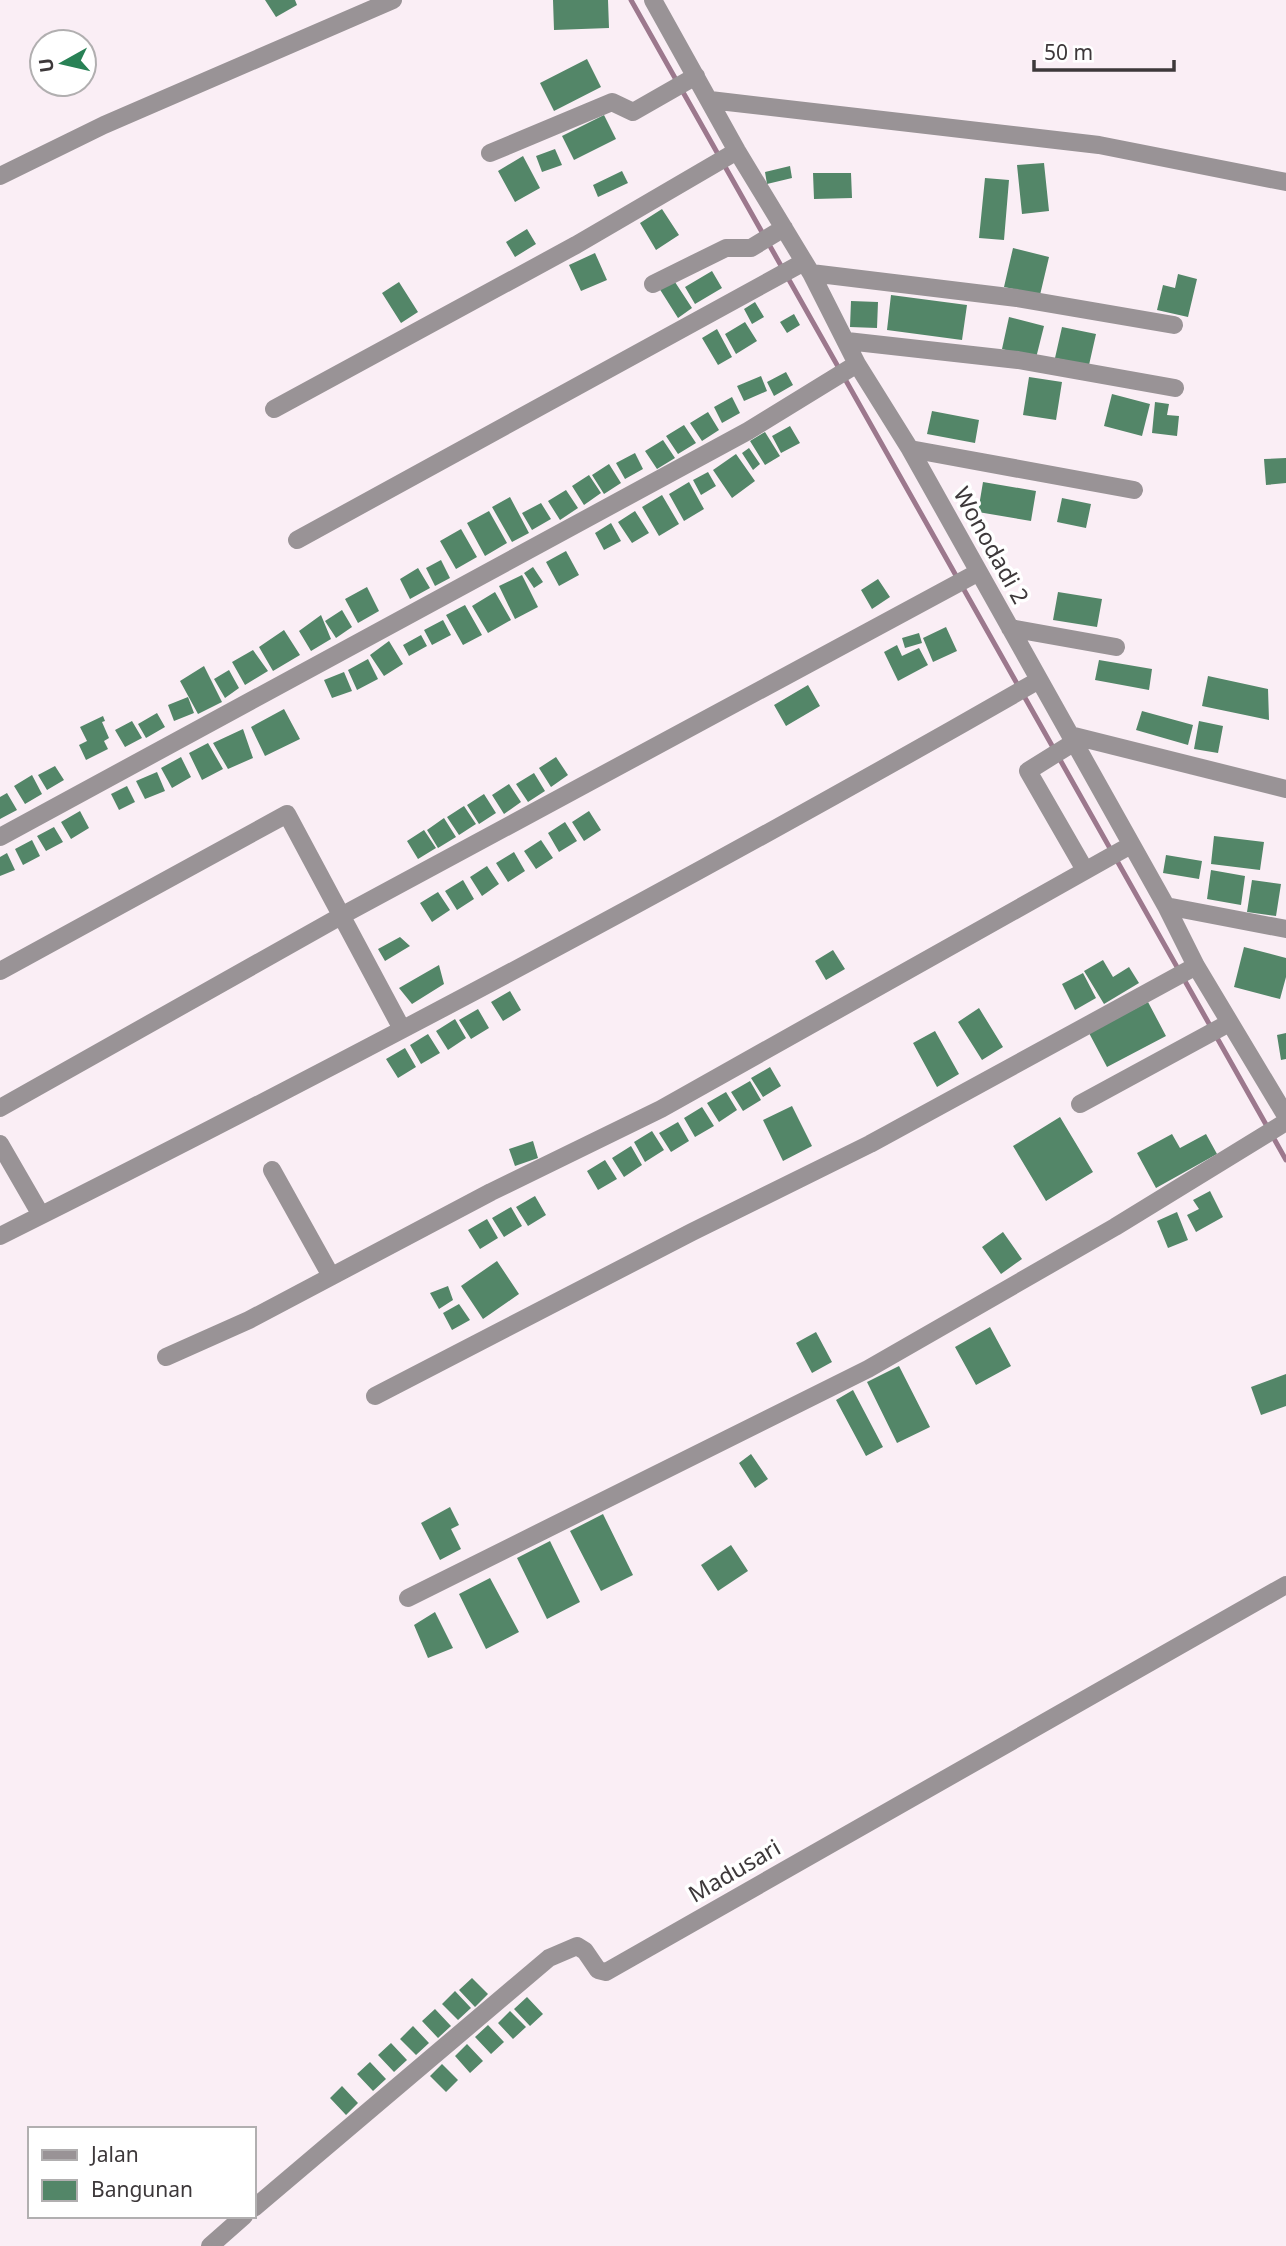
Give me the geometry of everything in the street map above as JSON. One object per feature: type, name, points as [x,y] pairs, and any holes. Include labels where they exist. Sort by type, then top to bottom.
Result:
[{"type":"street","points":[[0,176],[104,125],[393,0]]},
{"type":"street","name":"Wonodadi 2","points":[[653,0],[684,83],[710,100],[726,158],[776,232],[797,270],[847,341],[853,367],[910,449],[964,580],[1010,628],[1028,686],[1069,742],[1127,847],[1166,906],[1185,970],[1279,1125]]},
{"type":"street","points":[[490,153],[612,102],[633,112],[684,83]]},
{"type":"street","points":[[710,100],[1099,145],[1286,182]]},
{"type":"street","points":[[274,409],[576,244],[726,158]]},
{"type":"street","points":[[653,284],[726,248],[751,248],[776,232]]},
{"type":"street","points":[[297,540],[797,270],[1017,298],[1174,325]]},
{"type":"street","points":[[847,341],[1018,360],[1175,388]]},
{"type":"street","points":[[0,837],[748,430],[853,367]]},
{"type":"street","points":[[910,449],[1135,491]]},
{"type":"street","points":[[0,1108],[341,916],[964,580]]},
{"type":"street","points":[[1010,628],[1116,647]]},
{"type":"street","points":[[0,1236],[402,1029],[768,833],[1028,686]]},
{"type":"street","points":[[1085,870],[1027,771],[1069,742],[1286,789]]},
{"type":"street","points":[[0,971],[287,814],[402,1029]]},
{"type":"street","points":[[166,1357],[249,1320],[491,1192],[661,1109],[1127,847]]},
{"type":"street","points":[[1166,906],[1286,929]]},
{"type":"street","points":[[375,1396],[692,1232],[870,1144],[1185,970]]},
{"type":"street","points":[[1080,1104],[1219,1029]]},
{"type":"street","points":[[408,1598],[868,1369],[1115,1227],[1279,1125]]},
{"type":"street","points":[[0,1144],[41,1215]]},
{"type":"street","points":[[272,1170],[331,1276]]},
{"type":"street","name":"Madusari","points":[[256,2206],[549,1958],[568,1947],[577,1946],[585,1951],[598,1970],[606,1972],[1286,1585]]},
{"type":"street","points":[[210,2246],[242,2218]]},
{"type":"building","points":[[265,0],[295,0],[297,5],[276,17]]},
{"type":"building","points":[[553,0],[608,0],[609,28],[554,30]]},
{"type":"building","points":[[587,59],[601,87],[554,111],[540,83]]},
{"type":"building","points":[[604,115],[616,139],[574,160],[562,136]]},
{"type":"building","points":[[555,149],[562,165],[542,172],[536,156]]},
{"type":"building","points":[[523,156],[540,188],[515,202],[498,171]]},
{"type":"building","points":[[1044,163],[1049,211],[1022,214],[1017,165]]},
{"type":"building","points":[[790,166],[792,178],[767,184],[765,172]]},
{"type":"building","points":[[622,171],[628,183],[598,197],[593,185]]},
{"type":"building","points":[[813,173],[851,173],[852,198],[814,199]]},
{"type":"building","points":[[985,178],[1009,180],[1004,240],[979,238]]},
{"type":"building","points":[[662,209],[679,235],[656,250],[640,223]]},
{"type":"building","points":[[527,229],[536,244],[515,257],[506,242]]},
{"type":"building","points":[[1013,248],[1049,257],[1040,295],[1004,287]]},
{"type":"building","points":[[595,253],[607,280],[581,291],[569,265]]},
{"type":"building","points":[[712,271],[722,288],[695,304],[685,287]]},
{"type":"building","points":[[1178,274],[1197,279],[1188,317],[1157,310],[1163,285],[1175,288]]},
{"type":"building","points":[[673,279],[692,308],[678,318],[659,288]]},
{"type":"building","points":[[399,282],[418,312],[401,323],[382,293]]},
{"type":"building","points":[[891,295],[967,305],[962,340],[887,330]]},
{"type":"building","points":[[851,301],[878,302],[877,328],[850,327]]},
{"type":"building","points":[[755,302],[764,317],[752,324],[744,309]]},
{"type":"building","points":[[794,314],[800,325],[787,333],[780,322]]},
{"type":"building","points":[[1009,317],[1044,326],[1036,358],[1002,349]]},
{"type":"building","points":[[745,322],[757,341],[736,354],[725,334]]},
{"type":"building","points":[[1062,327],[1096,334],[1089,365],[1055,358]]},
{"type":"building","points":[[717,329],[732,357],[718,365],[702,338]]},
{"type":"building","points":[[786,372],[793,385],[774,396],[767,382]]},
{"type":"building","points":[[761,376],[767,391],[744,401],[737,386]]},
{"type":"building","points":[[1029,377],[1062,382],[1056,420],[1023,415]]},
{"type":"building","points":[[1112,394],[1150,404],[1142,436],[1104,426]]},
{"type":"building","points":[[732,397],[740,413],[722,423],[714,407]]},
{"type":"building","points":[[1155,402],[1169,404],[1167,415],[1179,416],[1177,436],[1152,433]]},
{"type":"building","points":[[932,411],[979,420],[975,443],[927,434]]},
{"type":"building","points":[[708,412],[719,430],[702,441],[690,423]]},
{"type":"building","points":[[684,425],[696,443],[678,454],[666,436]]},
{"type":"building","points":[[790,426],[800,443],[781,453],[772,436]]},
{"type":"building","points":[[765,432],[780,456],[765,465],[750,441]]},
{"type":"building","points":[[663,440],[675,458],[657,469],[645,451]]},
{"type":"building","points":[[749,448],[760,464],[753,470],[742,453]]},
{"type":"building","points":[[635,453],[643,469],[625,479],[616,463]]},
{"type":"building","points":[[736,454],[755,481],[732,498],[713,470]]},
{"type":"building","points":[[1286,458],[1286,483],[1266,485],[1264,459]]},
{"type":"building","points":[[609,464],[621,483],[604,494],[592,475]]},
{"type":"building","points":[[708,472],[716,486],[701,495],[693,480]]},
{"type":"building","points":[[589,475],[601,493],[584,505],[572,486]]},
{"type":"building","points":[[689,482],[704,509],[684,521],[669,494]]},
{"type":"building","points":[[983,482],[1036,491],[1031,521],[978,512]]},
{"type":"building","points":[[566,490],[578,508],[560,520],[548,501]]},
{"type":"building","points":[[662,495],[679,524],[659,536],[642,507]]},
{"type":"building","points":[[510,497],[529,533],[512,542],[492,507]]},
{"type":"building","points":[[1062,498],[1091,504],[1086,528],[1057,522]]},
{"type":"building","points":[[541,503],[551,519],[532,530],[522,513]]},
{"type":"building","points":[[489,511],[507,543],[485,556],[467,523]]},
{"type":"building","points":[[635,511],[649,533],[632,543],[618,522]]},
{"type":"building","points":[[611,523],[621,541],[604,550],[595,533]]},
{"type":"building","points":[[461,529],[477,557],[456,569],[440,541]]},
{"type":"building","points":[[566,551],[579,575],[559,586],[546,562]]},
{"type":"building","points":[[441,560],[450,578],[435,586],[426,568]]},
{"type":"building","points":[[533,567],[543,582],[534,588],[524,573]]},
{"type":"building","points":[[418,568],[430,588],[410,599],[400,579]]},
{"type":"building","points":[[522,575],[538,607],[515,619],[499,586]]},
{"type":"building","points":[[878,579],[890,597],[872,609],[861,590]]},
{"type":"building","points":[[367,587],[379,611],[358,623],[345,599]]},
{"type":"building","points":[[495,592],[511,620],[488,633],[472,606]]},
{"type":"building","points":[[1058,592],[1102,599],[1097,627],[1053,620]]},
{"type":"building","points":[[465,605],[482,635],[463,645],[446,615]]},
{"type":"building","points":[[342,610],[352,627],[336,638],[325,621]]},
{"type":"building","points":[[321,615],[331,639],[311,651],[299,631]]},
{"type":"building","points":[[443,620],[451,635],[432,645],[424,630]]},
{"type":"building","points":[[946,627],[957,651],[933,662],[923,638]]},
{"type":"building","points":[[284,630],[300,655],[273,671],[259,647]]},
{"type":"building","points":[[919,633],[922,643],[905,648],[902,638]]},
{"type":"building","points":[[421,635],[427,646],[409,656],[403,645]]},
{"type":"building","points":[[389,641],[403,664],[384,676],[370,655]]},
{"type":"building","points":[[897,645],[902,656],[919,648],[928,665],[898,681],[884,652]]},
{"type":"building","points":[[253,650],[268,671],[245,685],[232,662]]},
{"type":"building","points":[[368,659],[378,679],[357,690],[348,670]]},
{"type":"building","points":[[1099,660],[1152,669],[1149,690],[1095,680]]},
{"type":"building","points":[[204,666],[222,702],[198,714],[180,681]]},
{"type":"building","points":[[229,670],[239,688],[225,698],[214,679]]},
{"type":"building","points":[[344,672],[352,691],[332,698],[324,680]]},
{"type":"building","points":[[1208,676],[1268,689],[1269,720],[1202,706]]},
{"type":"building","points":[[808,685],[820,706],[786,726],[774,705]]},
{"type":"building","points":[[188,697],[194,713],[174,721],[168,705]]},
{"type":"building","points":[[284,709],[300,739],[265,756],[251,727]]},
{"type":"building","points":[[1142,711],[1193,725],[1188,745],[1136,730]]},
{"type":"building","points":[[157,713],[165,727],[146,738],[138,724]]},
{"type":"building","points":[[103,716],[105,721],[102,722],[109,738],[104,741],[108,749],[86,760],[79,745],[87,741],[80,727]]},
{"type":"building","points":[[132,721],[142,738],[125,747],[115,730]]},
{"type":"building","points":[[1199,721],[1223,726],[1218,753],[1194,749]]},
{"type":"building","points":[[243,729],[253,758],[228,769],[213,743]]},
{"type":"building","points":[[208,743],[223,769],[202,780],[189,753]]},
{"type":"building","points":[[181,757],[191,777],[172,788],[161,768]]},
{"type":"building","points":[[556,757],[568,775],[551,787],[539,768]]},
{"type":"building","points":[[55,766],[64,780],[47,790],[38,775]]},
{"type":"building","points":[[157,772],[165,791],[145,799],[136,781]]},
{"type":"building","points":[[534,773],[545,791],[528,802],[516,784]]},
{"type":"building","points":[[32,775],[42,794],[25,804],[14,786]]},
{"type":"building","points":[[509,784],[521,802],[504,814],[492,795]]},
{"type":"building","points":[[127,786],[135,802],[119,810],[111,794]]},
{"type":"building","points":[[7,793],[17,810],[0,819],[0,797]]},
{"type":"building","points":[[484,794],[496,813],[479,824],[467,805]]},
{"type":"building","points":[[464,806],[476,824],[459,835],[447,817]]},
{"type":"building","points":[[80,811],[89,828],[71,839],[61,822]]},
{"type":"building","points":[[589,811],[601,830],[584,841],[572,822]]},
{"type":"building","points":[[444,818],[456,837],[438,848],[427,830]]},
{"type":"building","points":[[565,822],[577,841],[559,852],[548,833]]},
{"type":"building","points":[[54,827],[63,842],[46,851],[37,836]]},
{"type":"building","points":[[424,830],[436,848],[418,859],[407,841]]},
{"type":"building","points":[[1214,836],[1264,842],[1260,870],[1211,864]]},
{"type":"building","points":[[32,840],[40,856],[23,865],[15,849]]},
{"type":"building","points":[[541,840],[553,858],[536,869],[524,851]]},
{"type":"building","points":[[514,852],[525,871],[508,882],[496,863]]},
{"type":"building","points":[[7,853],[15,870],[0,876],[0,857]]},
{"type":"building","points":[[1166,855],[1202,861],[1199,879],[1163,873]]},
{"type":"building","points":[[487,866],[499,884],[482,896],[470,877]]},
{"type":"building","points":[[1211,870],[1245,876],[1241,905],[1207,899]]},
{"type":"building","points":[[463,880],[474,899],[457,910],[445,891]]},
{"type":"building","points":[[1252,880],[1281,884],[1276,916],[1247,912]]},
{"type":"building","points":[[438,892],[450,910],[432,922],[420,903]]},
{"type":"building","points":[[400,937],[410,946],[385,961],[378,949]]},
{"type":"building","points":[[1244,947],[1286,958],[1286,977],[1280,999],[1234,987]]},
{"type":"building","points":[[833,950],[845,969],[826,980],[815,961]]},
{"type":"building","points":[[1103,960],[1113,977],[1129,967],[1139,983],[1104,1004],[1084,971]]},
{"type":"building","points":[[439,965],[444,984],[412,1004],[399,988]]},
{"type":"building","points":[[1083,973],[1096,998],[1075,1010],[1062,984]]},
{"type":"building","points":[[510,991],[521,1010],[503,1021],[491,1002]]},
{"type":"building","points":[[1148,1002],[1166,1036],[1107,1067],[1089,1033]]},
{"type":"building","points":[[979,1008],[1003,1047],[982,1060],[958,1022]]},
{"type":"building","points":[[478,1009],[489,1028],[471,1039],[459,1020]]},
{"type":"building","points":[[455,1019],[466,1038],[448,1050],[436,1031]]},
{"type":"building","points":[[935,1031],[959,1074],[937,1087],[913,1043]]},
{"type":"building","points":[[1286,1033],[1286,1059],[1281,1060],[1277,1035]]},
{"type":"building","points":[[428,1034],[440,1053],[421,1064],[410,1045]]},
{"type":"building","points":[[405,1048],[416,1067],[398,1078],[386,1059]]},
{"type":"building","points":[[770,1067],[781,1086],[763,1097],[751,1078]]},
{"type":"building","points":[[750,1081],[761,1100],[743,1111],[731,1092]]},
{"type":"building","points":[[726,1092],[737,1110],[719,1122],[707,1103]]},
{"type":"building","points":[[792,1106],[812,1146],[783,1161],[763,1120]]},
{"type":"building","points":[[702,1107],[714,1126],[695,1137],[684,1118]]},
{"type":"building","points":[[1060,1117],[1093,1172],[1046,1201],[1013,1146]]},
{"type":"building","points":[[678,1122],[689,1141],[671,1152],[659,1133]]},
{"type":"building","points":[[652,1131],[664,1150],[645,1162],[634,1142]]},
{"type":"building","points":[[1172,1134],[1180,1148],[1206,1134],[1217,1154],[1156,1188],[1137,1153]]},
{"type":"building","points":[[533,1141],[538,1158],[515,1166],[509,1149]]},
{"type":"building","points":[[631,1146],[642,1165],[624,1177],[612,1158]]},
{"type":"building","points":[[605,1160],[617,1179],[598,1190],[587,1171]]},
{"type":"building","points":[[1210,1191],[1223,1217],[1196,1232],[1187,1215],[1199,1209],[1193,1200]]},
{"type":"building","points":[[535,1196],[546,1215],[528,1226],[516,1207]]},
{"type":"building","points":[[511,1207],[522,1226],[504,1237],[492,1218]]},
{"type":"building","points":[[1177,1212],[1188,1240],[1168,1248],[1157,1221]]},
{"type":"building","points":[[487,1219],[498,1238],[480,1249],[468,1230]]},
{"type":"building","points":[[1003,1232],[1022,1259],[1001,1274],[982,1247]]},
{"type":"building","points":[[497,1261],[519,1294],[483,1319],[461,1286]]},
{"type":"building","points":[[448,1286],[453,1300],[439,1309],[430,1293]]},
{"type":"building","points":[[459,1304],[470,1320],[452,1330],[443,1313]]},
{"type":"building","points":[[990,1327],[1011,1366],[976,1385],[955,1347]]},
{"type":"building","points":[[816,1332],[832,1362],[812,1373],[796,1343]]},
{"type":"building","points":[[899,1366],[930,1427],[897,1443],[867,1382]]},
{"type":"building","points":[[1286,1374],[1286,1406],[1261,1415],[1251,1387]]},
{"type":"building","points":[[853,1390],[883,1447],[866,1456],[836,1400]]},
{"type":"building","points":[[751,1454],[768,1479],[755,1488],[739,1463]]},
{"type":"building","points":[[450,1507],[459,1525],[451,1529],[461,1549],[440,1560],[421,1523]]},
{"type":"building","points":[[603,1514],[633,1575],[601,1591],[570,1531]]},
{"type":"building","points":[[550,1541],[580,1602],[547,1619],[517,1558]]},
{"type":"building","points":[[731,1545],[748,1571],[718,1591],[701,1565]]},
{"type":"building","points":[[490,1578],[519,1632],[486,1649],[459,1594]]},
{"type":"building","points":[[435,1612],[453,1648],[428,1658],[414,1625]]},
{"type":"building","points":[[472,1978],[488,1994],[475,2007],[459,1990]]},
{"type":"building","points":[[455,1991],[471,2008],[458,2020],[442,2004]]},
{"type":"building","points":[[527,1997],[543,2014],[530,2026],[514,2009]]},
{"type":"building","points":[[435,2009],[451,2026],[438,2038],[422,2021]]},
{"type":"building","points":[[510,2011],[526,2027],[513,2039],[498,2023]]},
{"type":"building","points":[[488,2025],[504,2042],[491,2054],[475,2037]]},
{"type":"building","points":[[413,2026],[429,2043],[416,2055],[400,2039]]},
{"type":"building","points":[[391,2043],[407,2060],[394,2072],[378,2055]]},
{"type":"building","points":[[467,2044],[483,2061],[470,2073],[455,2056]]},
{"type":"building","points":[[370,2062],[386,2079],[373,2091],[357,2074]]},
{"type":"building","points":[[442,2064],[458,2080],[446,2092],[430,2076]]},
{"type":"building","points":[[342,2086],[358,2103],[346,2115],[330,2098]]},
{"type":"waterway","points":[[631,0],[1286,1160]]}]
